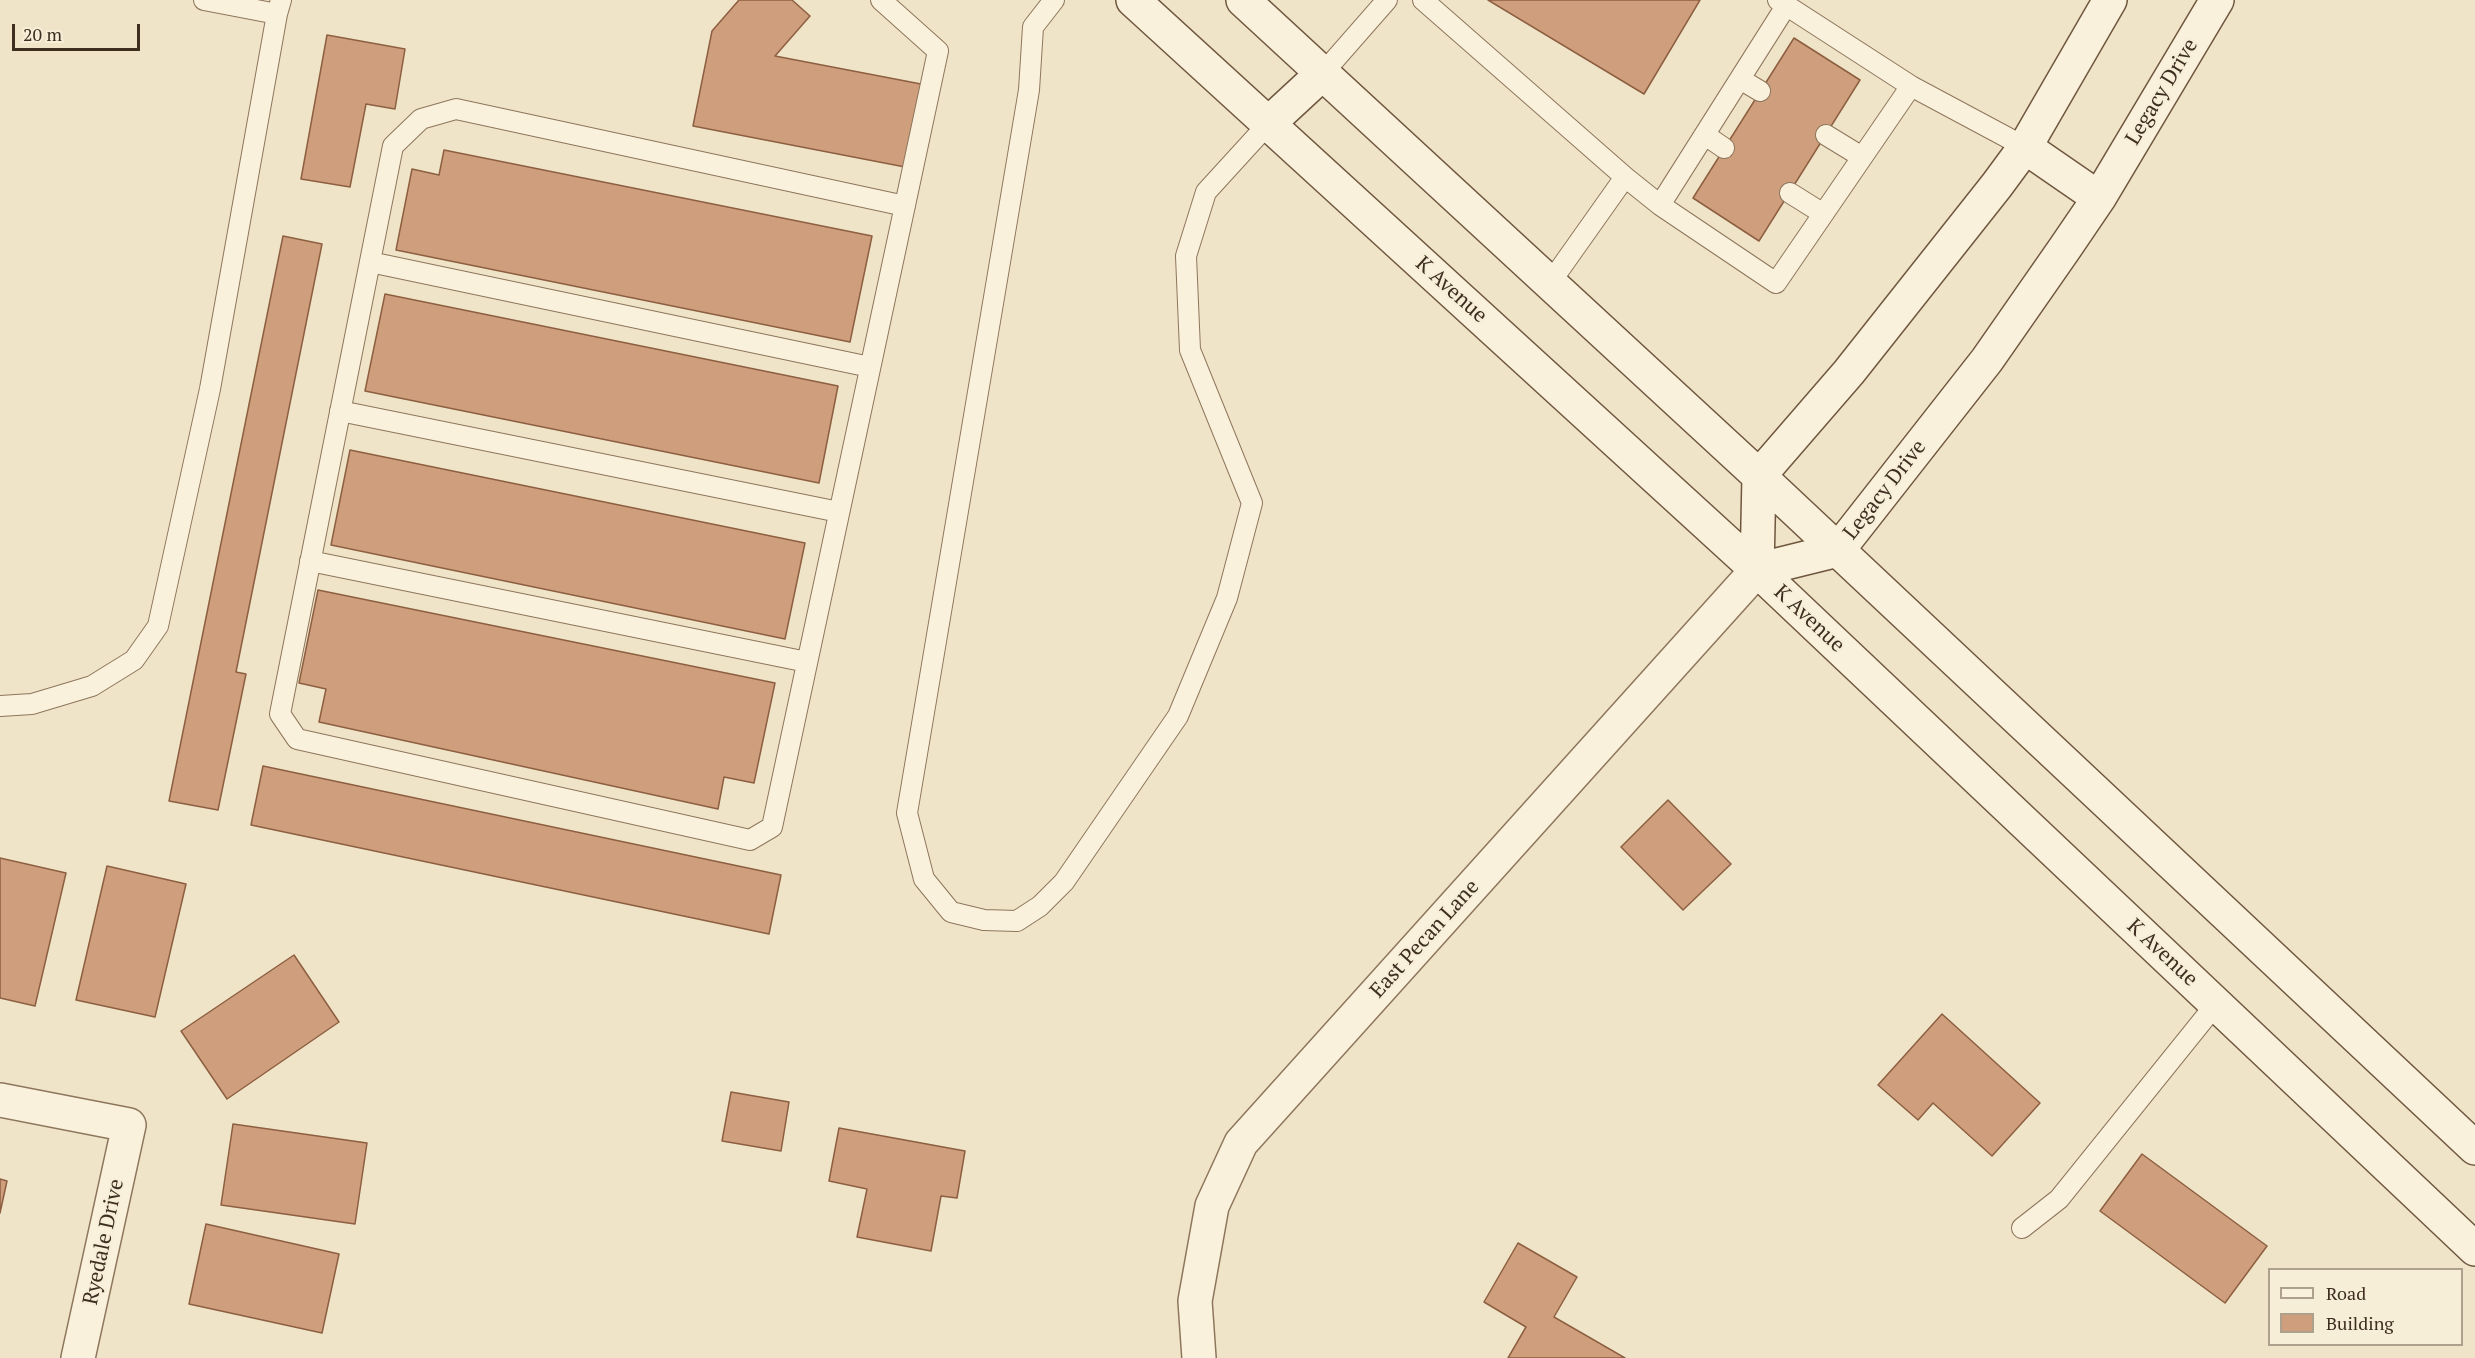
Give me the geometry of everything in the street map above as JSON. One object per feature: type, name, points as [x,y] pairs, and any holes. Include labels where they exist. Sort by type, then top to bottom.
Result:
[{"type":"main road","name":"K Avenue","points":[[1134,0],[1757,570],[2475,1249]]},
{"type":"main road","points":[[1243,0],[1759,476],[2475,1148]]},
{"type":"main road","points":[[1757,570],[1759,476],[1850,372],[1980,209],[2025,147],[2110,0]]},
{"type":"main road","name":"Legacy Drive","points":[[1757,570],[1838,550],[1987,360],[2099,198],[2217,0]]},
{"type":"main road","points":[[1269,123],[1323,73]]},
{"type":"main road","points":[[2025,147],[2099,198]]},
{"type":"main road","name":"East Pecan Lane","points":[[1198,1358],[1195,1301],[1212,1206],[1241,1143],[1757,570]]},
{"type":"main road","name":"Ryedale Drive","points":[[0,1100],[129,1125],[78,1358]]},
{"type":"lane","points":[[0,706],[32,704],[92,686],[134,660],[158,626],[210,389],[279,7],[204,0]]},
{"type":"lane","points":[[881,0],[938,51],[905,206],[870,367],[772,827],[750,840],[297,738],[279,714],[393,146],[421,119],[456,109],[905,206]]},
{"type":"lane","points":[[1054,0],[1034,27],[1029,90],[907,813],[924,879],[951,912],[984,920],[1017,921],[1040,906],[1064,882],[1178,716],[1227,598],[1252,503],[1190,350],[1186,255],[1206,192],[1269,123]]},
{"type":"lane","points":[[1323,73],[1387,0]]},
{"type":"lane","points":[[1423,0],[1625,177],[1660,205],[1776,283],[1911,86]]},
{"type":"lane","points":[[1660,205],[1740,79],[1782,3],[1911,86],[2025,147]]},
{"type":"lane","points":[[1740,79],[1760,91]]},
{"type":"lane","points":[[1705,135],[1724,148]]},
{"type":"lane","points":[[1826,135],[1862,157]]},
{"type":"lane","points":[[1550,283],[1625,177]]},
{"type":"lane","points":[[1790,193],[1822,213]]},
{"type":"lane","points":[[370,262],[870,367]]},
{"type":"lane","points":[[340,411],[839,512]]},
{"type":"lane","points":[[310,561],[807,662]]},
{"type":"lane","points":[[2022,1228],[2059,1198],[2216,1004]]},
{"type":"building","points":[[739,0],[792,0],[810,16],[775,56],[921,84],[905,167],[693,126],[712,31]]},
{"type":"building","points":[[1488,0],[1700,0],[1644,94]]},
{"type":"building","points":[[327,35],[405,49],[395,109],[366,104],[350,187],[301,179]]},
{"type":"building","points":[[1794,38],[1860,80],[1759,241],[1693,198]]},
{"type":"building","points":[[444,150],[872,236],[850,342],[396,250],[412,169],[439,175]]},
{"type":"building","points":[[283,236],[322,244],[236,672],[246,674],[218,810],[169,801]]},
{"type":"building","points":[[385,294],[838,386],[819,483],[365,391]]},
{"type":"building","points":[[350,450],[805,543],[785,639],[331,545]]},
{"type":"building","points":[[318,590],[775,683],[754,783],[724,777],[718,809],[319,722],[326,689],[299,683]]},
{"type":"building","points":[[263,766],[781,875],[769,934],[251,825]]},
{"type":"building","points":[[1668,800],[1731,864],[1683,910],[1621,847]]},
{"type":"building","points":[[0,858],[66,873],[35,1006],[0,998]]},
{"type":"building","points":[[107,866],[186,884],[155,1017],[76,1000]]},
{"type":"building","points":[[294,955],[339,1022],[227,1099],[181,1031]]},
{"type":"building","points":[[1942,1014],[2040,1103],[1992,1156],[1933,1103],[1918,1120],[1878,1085]]},
{"type":"building","points":[[731,1092],[789,1102],[781,1151],[722,1141]]},
{"type":"building","points":[[233,1124],[367,1143],[355,1224],[221,1205]]},
{"type":"building","points":[[839,1128],[965,1151],[957,1198],[941,1196],[931,1251],[857,1237],[867,1189],[829,1181]]},
{"type":"building","points":[[2142,1154],[2267,1246],[2225,1303],[2100,1211]]},
{"type":"building","points":[[0,1179],[7,1181],[0,1213]]},
{"type":"building","points":[[206,1224],[339,1254],[322,1333],[189,1304]]},
{"type":"building","points":[[1518,1243],[1577,1277],[1554,1317],[1625,1358],[1508,1358],[1526,1327],[1484,1302]]}]
